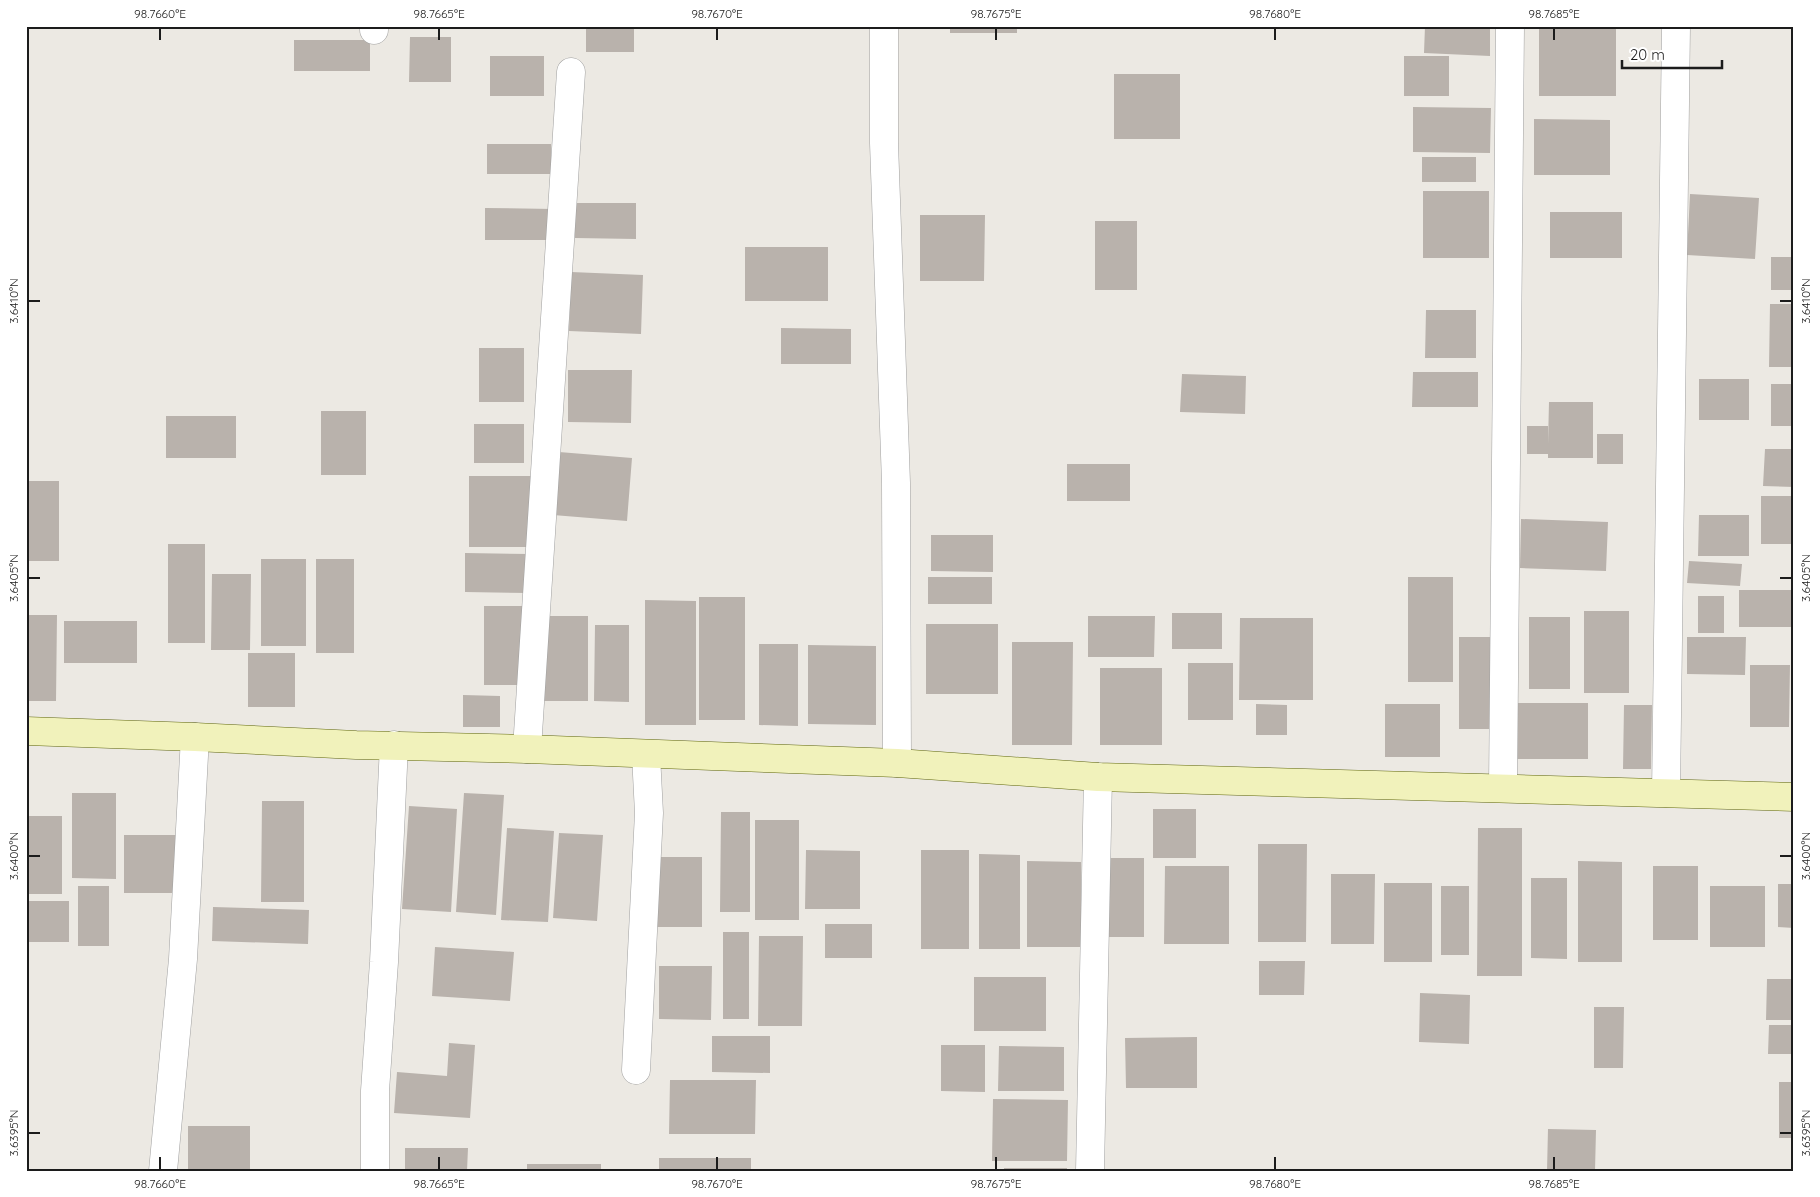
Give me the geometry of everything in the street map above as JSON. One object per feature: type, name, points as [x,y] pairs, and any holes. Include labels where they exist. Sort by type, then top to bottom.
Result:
[{"type":"street","points":[[884,26],[884,143],[896,484],[897,763]]},
{"type":"street","points":[[1504,788],[1510,26]]},
{"type":"street","points":[[1666,793],[1676,26]]},
{"type":"street","points":[[527,749],[571,72]]},
{"type":"street","points":[[26,731],[195,736],[356,745],[527,749],[897,763],[1098,777],[1794,796]]},
{"type":"street","points":[[163,1171],[183,959],[195,736]]},
{"type":"street","points":[[375,1171],[375,1091],[384,962],[394,745]]},
{"type":"street","points":[[636,1070],[648,821],[646,755]]},
{"type":"street","points":[[1090,1171],[1098,777]]},
{"type":"building","points":[[586,26],[634,26],[634,52],[586,52]]},
{"type":"building","points":[[950,26],[1017,26],[1017,33],[950,33]]},
{"type":"building","points":[[1425,26],[1490,26],[1490,56],[1424,53]]},
{"type":"building","points":[[1539,26],[1616,26],[1616,96],[1539,96]]},
{"type":"building","points":[[410,37],[451,37],[451,82],[409,82]]},
{"type":"building","points":[[294,40],[370,40],[370,71],[294,71]]},
{"type":"building","points":[[490,56],[544,56],[544,96],[490,96]]},
{"type":"building","points":[[1404,56],[1449,56],[1449,96],[1404,96]]},
{"type":"building","points":[[1114,74],[1180,74],[1180,139],[1114,139]]},
{"type":"building","points":[[1413,107],[1491,108],[1490,153],[1413,152]]},
{"type":"building","points":[[1534,119],[1610,120],[1610,175],[1534,175]]},
{"type":"building","points":[[487,144],[551,144],[551,174],[487,174]]},
{"type":"building","points":[[1422,157],[1476,157],[1476,182],[1422,182]]},
{"type":"building","points":[[1423,191],[1489,191],[1489,258],[1423,258]]},
{"type":"building","points":[[1690,194],[1759,198],[1755,259],[1687,255]]},
{"type":"building","points":[[575,203],[636,203],[636,239],[575,238]]},
{"type":"building","points":[[485,208],[553,209],[553,240],[485,240]]},
{"type":"building","points":[[1550,212],[1622,212],[1622,258],[1550,258]]},
{"type":"building","points":[[920,215],[985,215],[984,281],[920,281]]},
{"type":"building","points":[[1095,221],[1137,221],[1137,290],[1095,290]]},
{"type":"building","points":[[745,247],[828,247],[828,301],[745,301]]},
{"type":"building","points":[[1771,257],[1794,257],[1794,290],[1771,290]]},
{"type":"building","points":[[571,272],[643,275],[641,334],[569,331]]},
{"type":"building","points":[[1770,304],[1794,304],[1794,367],[1769,367]]},
{"type":"building","points":[[1426,310],[1476,310],[1476,358],[1425,358]]},
{"type":"building","points":[[781,328],[851,329],[851,364],[781,364]]},
{"type":"building","points":[[479,348],[524,348],[524,402],[479,402]]},
{"type":"building","points":[[568,370],[632,370],[631,423],[568,422]]},
{"type":"building","points":[[1413,372],[1478,372],[1478,407],[1412,407]]},
{"type":"building","points":[[1182,374],[1246,376],[1245,414],[1180,412]]},
{"type":"building","points":[[1699,379],[1749,379],[1749,420],[1699,420]]},
{"type":"building","points":[[1771,384],[1794,384],[1794,426],[1771,426]]},
{"type":"building","points":[[1549,402],[1593,402],[1593,458],[1548,458],[1548,454],[1527,454],[1527,426],[1548,426],[1548,444]]},
{"type":"building","points":[[321,411],[366,411],[366,475],[321,475]]},
{"type":"building","points":[[166,416],[236,416],[236,458],[166,458]]},
{"type":"building","points":[[474,424],[524,424],[524,463],[474,463]]},
{"type":"building","points":[[1597,434],[1623,434],[1623,464],[1597,464]]},
{"type":"building","points":[[1765,449],[1794,449],[1794,487],[1763,486]]},
{"type":"building","points":[[559,452],[632,458],[627,521],[553,515]]},
{"type":"building","points":[[1067,464],[1130,464],[1130,501],[1067,501]]},
{"type":"building","points":[[469,476],[532,476],[532,547],[469,547]]},
{"type":"building","points":[[26,481],[59,481],[59,561],[26,561]]},
{"type":"building","points":[[1761,496],[1794,496],[1794,544],[1761,544]]},
{"type":"building","points":[[1699,515],[1749,515],[1749,556],[1698,556]]},
{"type":"building","points":[[1521,519],[1608,522],[1606,571],[1520,568]]},
{"type":"building","points":[[931,535],[993,535],[993,572],[931,571]]},
{"type":"building","points":[[168,544],[205,544],[205,643],[168,643]]},
{"type":"building","points":[[465,553],[530,554],[529,593],[465,592]]},
{"type":"building","points":[[261,559],[306,559],[306,646],[261,646]]},
{"type":"building","points":[[316,559],[354,559],[354,653],[316,653]]},
{"type":"building","points":[[1689,561],[1742,564],[1740,586],[1687,583]]},
{"type":"building","points":[[212,574],[251,574],[250,650],[211,650]]},
{"type":"building","points":[[928,577],[992,577],[992,604],[928,604]]},
{"type":"building","points":[[1408,577],[1453,577],[1453,682],[1408,682]]},
{"type":"building","points":[[1739,590],[1794,590],[1794,627],[1739,627]]},
{"type":"building","points":[[1698,596],[1724,596],[1724,633],[1698,633]]},
{"type":"building","points":[[699,597],[745,597],[745,720],[699,720]]},
{"type":"building","points":[[645,600],[696,601],[696,725],[645,725]]},
{"type":"building","points":[[484,606],[526,606],[525,685],[484,685]]},
{"type":"building","points":[[1584,611],[1629,611],[1629,693],[1584,693]]},
{"type":"building","points":[[1172,613],[1222,613],[1222,649],[1172,649]]},
{"type":"building","points":[[26,615],[57,615],[56,701],[26,701]]},
{"type":"building","points":[[544,616],[588,616],[588,701],[544,701]]},
{"type":"building","points":[[1088,616],[1155,616],[1154,657],[1088,657]]},
{"type":"building","points":[[1529,617],[1570,617],[1570,689],[1529,689]]},
{"type":"building","points":[[1240,618],[1313,618],[1313,700],[1239,700]]},
{"type":"building","points":[[64,621],[137,621],[137,663],[64,663]]},
{"type":"building","points":[[926,624],[998,624],[998,694],[926,694]]},
{"type":"building","points":[[595,625],[629,625],[629,702],[594,701]]},
{"type":"building","points":[[1459,637],[1500,637],[1500,729],[1459,729]]},
{"type":"building","points":[[1687,637],[1746,637],[1745,675],[1687,674]]},
{"type":"building","points":[[1012,642],[1073,642],[1072,745],[1012,745]]},
{"type":"building","points":[[759,644],[798,644],[798,726],[759,725]]},
{"type":"building","points":[[808,645],[876,646],[876,725],[808,724]]},
{"type":"building","points":[[248,653],[295,653],[295,707],[248,707]]},
{"type":"building","points":[[1188,663],[1233,663],[1233,720],[1188,720]]},
{"type":"building","points":[[1750,665],[1790,665],[1789,727],[1750,727]]},
{"type":"building","points":[[1100,668],[1162,668],[1162,745],[1100,745]]},
{"type":"building","points":[[463,695],[500,696],[500,727],[463,727]]},
{"type":"building","points":[[1512,703],[1588,703],[1588,759],[1512,759]]},
{"type":"building","points":[[1256,704],[1287,705],[1287,735],[1256,735]]},
{"type":"building","points":[[1385,704],[1440,704],[1440,757],[1385,757]]},
{"type":"building","points":[[1624,705],[1652,705],[1651,769],[1623,769]]},
{"type":"building","points":[[72,793],[116,793],[116,879],[72,878]]},
{"type":"building","points":[[464,793],[504,795],[496,915],[456,912]]},
{"type":"building","points":[[262,801],[304,801],[304,902],[261,902]]},
{"type":"building","points":[[409,806],[457,809],[451,912],[402,909]]},
{"type":"building","points":[[1153,809],[1196,809],[1196,858],[1153,858]]},
{"type":"building","points":[[721,812],[750,812],[750,912],[720,912]]},
{"type":"building","points":[[26,816],[62,816],[62,894],[26,894]]},
{"type":"building","points":[[755,820],[799,820],[799,920],[755,920]]},
{"type":"building","points":[[507,828],[554,831],[548,922],[501,920]]},
{"type":"building","points":[[1478,828],[1522,828],[1522,976],[1477,976]]},
{"type":"building","points":[[559,833],[603,835],[597,921],[553,918]]},
{"type":"building","points":[[124,835],[181,835],[181,893],[124,893]]},
{"type":"building","points":[[1258,844],[1307,844],[1306,942],[1258,942]]},
{"type":"building","points":[[806,850],[860,851],[860,909],[805,909]]},
{"type":"building","points":[[921,850],[969,850],[969,949],[921,949]]},
{"type":"building","points":[[979,854],[1020,855],[1020,949],[979,949]]},
{"type":"building","points":[[657,857],[702,857],[702,927],[656,927]]},
{"type":"building","points":[[1106,858],[1144,858],[1144,937],[1105,937]]},
{"type":"building","points":[[1027,861],[1081,862],[1081,947],[1027,947]]},
{"type":"building","points":[[1578,861],[1622,862],[1622,962],[1578,962]]},
{"type":"building","points":[[1165,866],[1229,866],[1229,944],[1164,944]]},
{"type":"building","points":[[1653,866],[1698,866],[1698,940],[1653,940]]},
{"type":"building","points":[[1331,874],[1375,874],[1374,944],[1331,944]]},
{"type":"building","points":[[1531,878],[1567,878],[1567,959],[1531,958]]},
{"type":"building","points":[[1384,883],[1432,883],[1432,962],[1384,962]]},
{"type":"building","points":[[1778,884],[1794,884],[1794,928],[1778,927]]},
{"type":"building","points":[[78,886],[109,886],[109,946],[78,946]]},
{"type":"building","points":[[1441,886],[1469,886],[1469,955],[1441,955]]},
{"type":"building","points":[[1710,886],[1765,886],[1765,947],[1710,947]]},
{"type":"building","points":[[26,901],[69,901],[69,942],[26,942]]},
{"type":"building","points":[[213,907],[309,910],[308,944],[212,941]]},
{"type":"building","points":[[825,924],[872,924],[872,958],[825,958]]},
{"type":"building","points":[[723,932],[749,932],[749,1019],[723,1019]]},
{"type":"building","points":[[759,936],[803,936],[802,1026],[758,1026]]},
{"type":"building","points":[[435,947],[514,952],[510,1001],[432,996]]},
{"type":"building","points":[[1259,961],[1305,961],[1304,995],[1259,995]]},
{"type":"building","points":[[659,966],[712,966],[711,1020],[659,1019]]},
{"type":"building","points":[[974,977],[1046,977],[1046,1031],[974,1031]]},
{"type":"building","points":[[1767,979],[1794,979],[1794,1020],[1766,1020]]},
{"type":"building","points":[[1420,993],[1470,995],[1469,1044],[1419,1042]]},
{"type":"building","points":[[1594,1007],[1624,1007],[1623,1068],[1594,1068]]},
{"type":"building","points":[[1769,1025],[1794,1025],[1794,1054],[1768,1054]]},
{"type":"building","points":[[712,1036],[770,1036],[770,1073],[712,1072]]},
{"type":"building","points":[[1197,1037],[1197,1088],[1126,1088],[1125,1038]]},
{"type":"building","points":[[449,1043],[475,1045],[470,1118],[394,1113],[397,1072],[447,1076]]},
{"type":"building","points":[[941,1045],[985,1045],[985,1092],[941,1091]]},
{"type":"building","points":[[999,1046],[1064,1047],[1064,1091],[998,1091]]},
{"type":"building","points":[[670,1080],[756,1080],[755,1134],[669,1134]]},
{"type":"building","points":[[1779,1082],[1794,1082],[1794,1138],[1779,1138]]},
{"type":"building","points":[[993,1099],[1068,1100],[1067,1161],[992,1161]]},
{"type":"building","points":[[188,1126],[250,1126],[250,1171],[188,1171]]},
{"type":"building","points":[[1548,1129],[1596,1130],[1595,1171],[1547,1171]]},
{"type":"building","points":[[405,1148],[468,1148],[467,1171],[405,1171]]},
{"type":"building","points":[[659,1158],[751,1158],[751,1171],[659,1171]]},
{"type":"building","points":[[527,1164],[601,1164],[601,1171],[527,1171]]},
{"type":"building","points":[[1004,1168],[1067,1168],[1067,1171],[1004,1171]]}]
